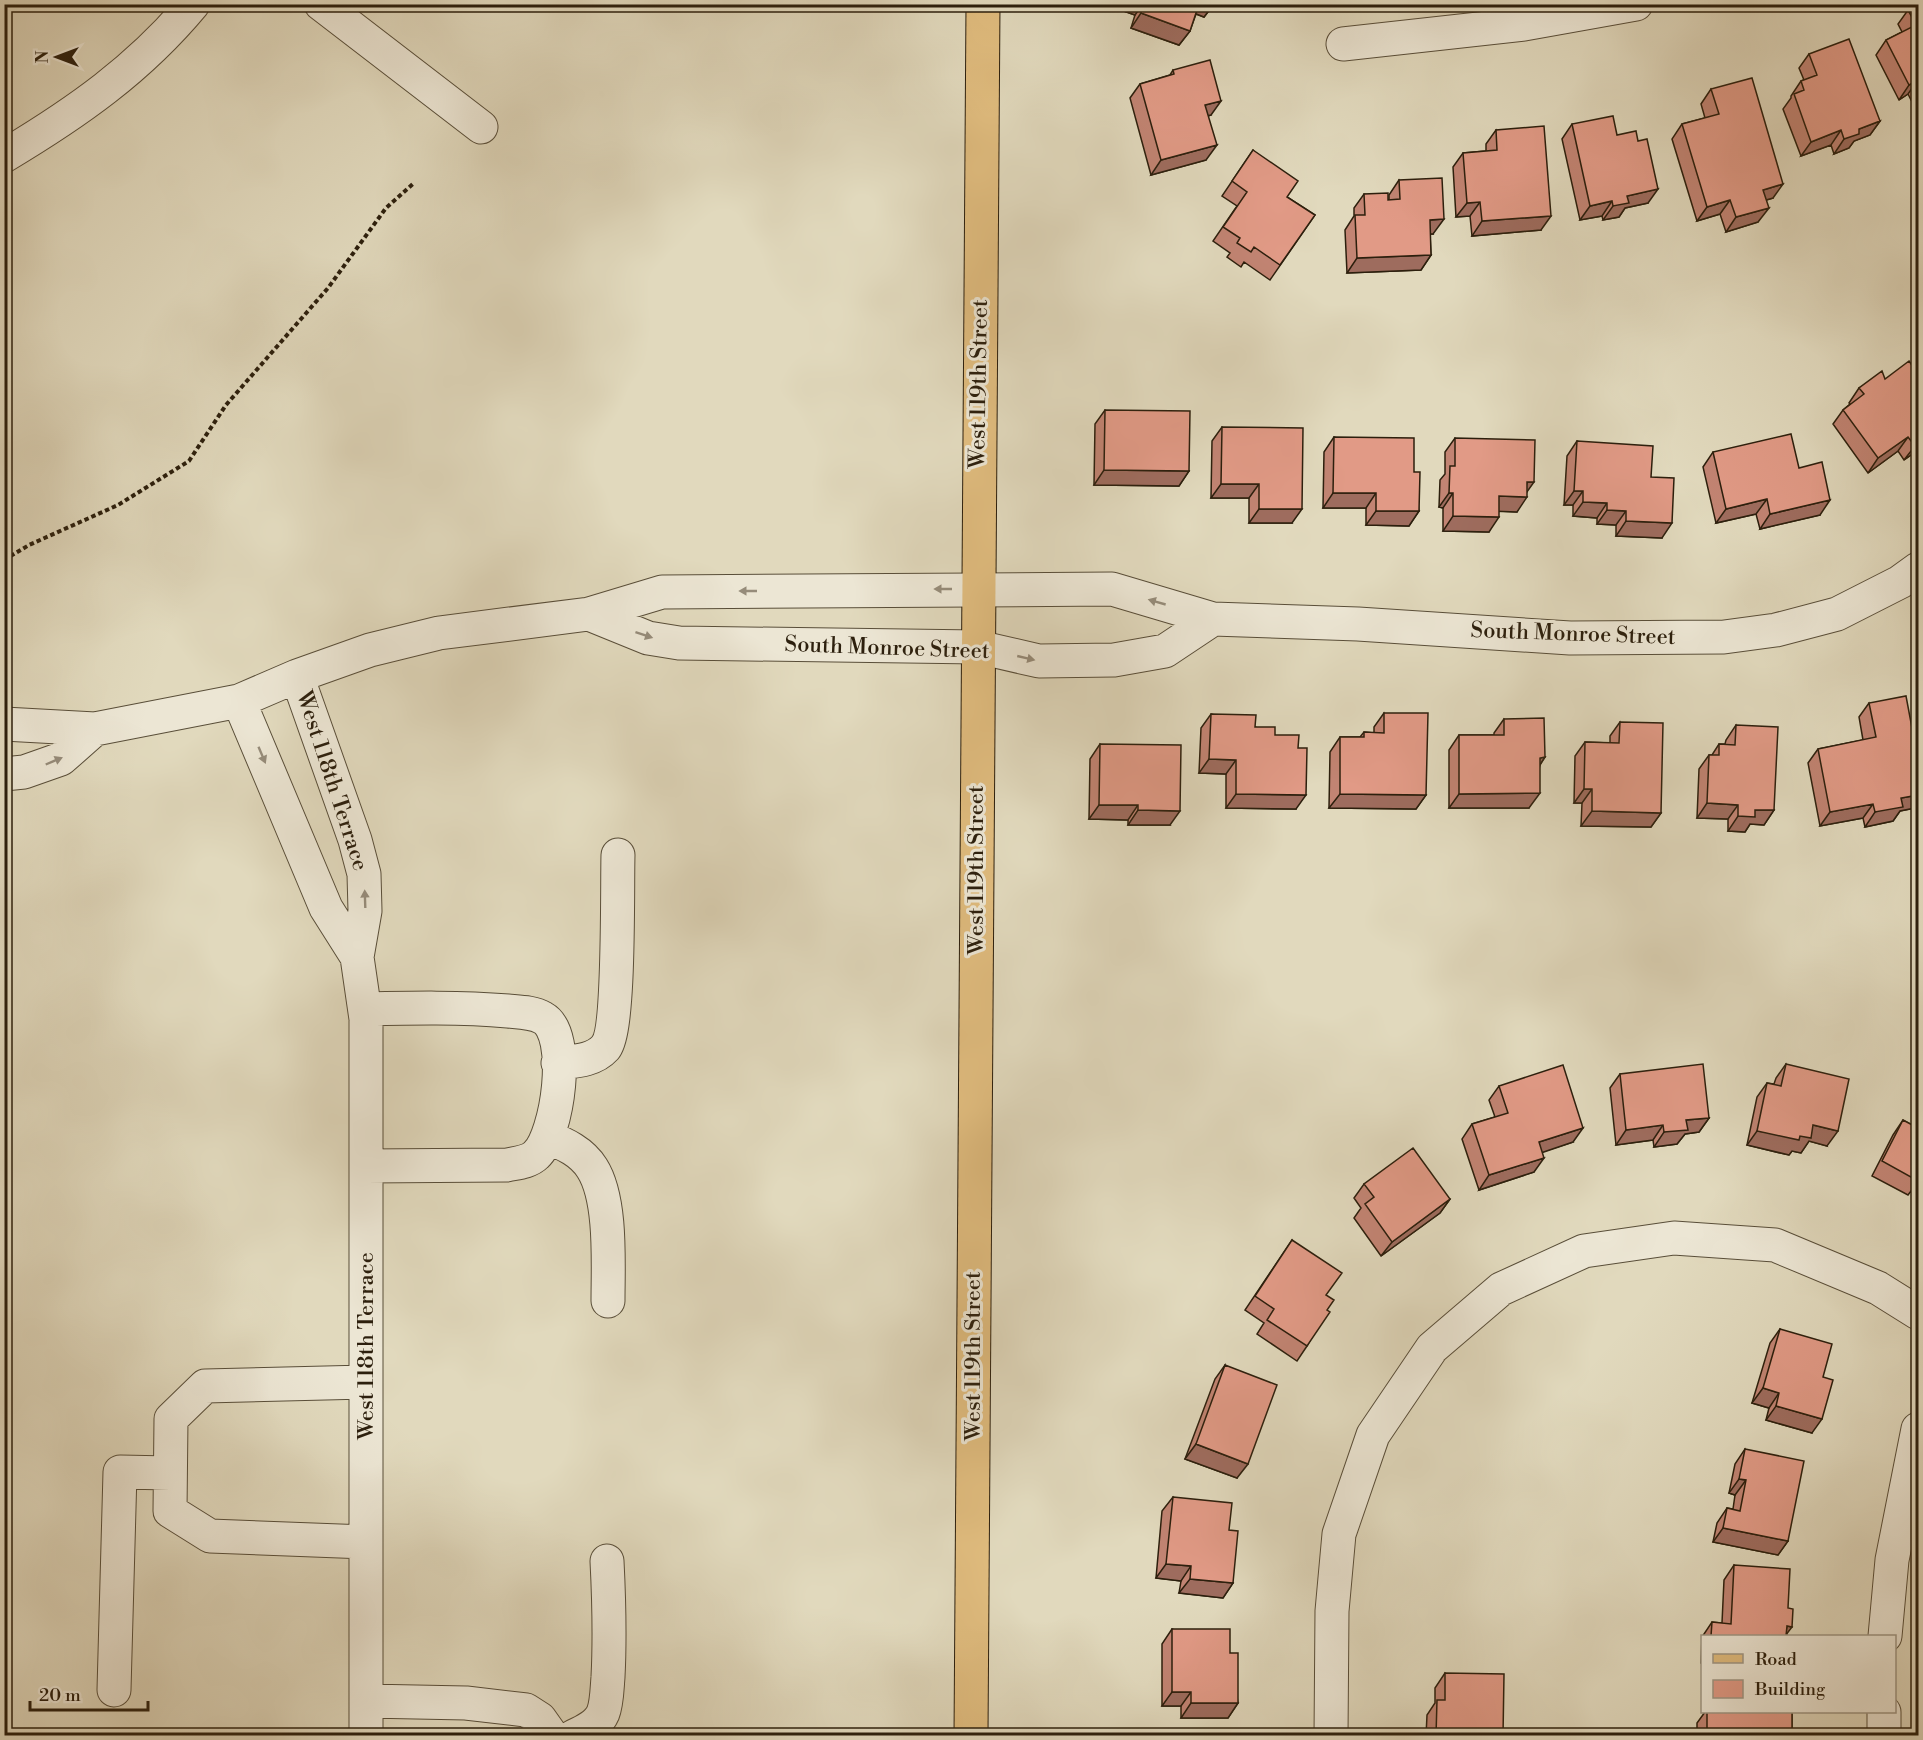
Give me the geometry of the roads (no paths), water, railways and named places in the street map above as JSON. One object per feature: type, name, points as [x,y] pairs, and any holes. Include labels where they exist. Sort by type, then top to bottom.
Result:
[{"type":"main road","name":"West 119th Street","points":[[970,1736],[983,4]]},
{"type":"street","points":[[4,156],[87,103],[131,69],[193,4]]},
{"type":"street","points":[[321,4],[481,127]]},
{"type":"street","points":[[1343,44],[1524,24],[1636,4]]},
{"type":"street","name":"South Monroe Street","points":[[4,724],[95,729],[239,701],[297,676],[370,650],[439,633],[589,614],[662,591],[1112,589],[1213,619],[1358,624],[1570,638],[1724,637],[1776,630],[1837,614],[1900,582],[1918,569]]},
{"type":"street","name":"South Monroe Street","points":[[589,614],[648,638],[679,643],[978,647],[1039,661],[1114,660],[1165,651],[1213,619]]},
{"type":"street","name":"West 118th Terrace","points":[[297,676],[355,840],[364,874],[365,911],[357,957],[366,1009],[366,1736]]},
{"type":"street","name":"West 118th Terrace","points":[[239,701],[326,908],[357,957]]},
{"type":"street","points":[[4,774],[24,772],[61,759],[95,729]]},
{"type":"street","points":[[558,1063],[594,1057],[607,1046],[613,1022],[616,985],[618,855]]},
{"type":"street","points":[[366,1009],[472,1008],[532,1014],[545,1019],[553,1028],[558,1049],[559,1087],[553,1124],[547,1137],[536,1155],[524,1161],[507,1165],[366,1166]]},
{"type":"street","points":[[547,1137],[568,1146],[581,1155],[592,1168],[597,1179],[603,1199],[608,1245],[609,1301]]},
{"type":"street","points":[[1331,1736],[1332,1611],[1339,1534],[1373,1435],[1432,1348],[1501,1290],[1584,1251],[1674,1238],[1775,1245],[1878,1288],[1918,1313]]},
{"type":"street","points":[[366,1382],[205,1386],[171,1419],[170,1473],[170,1511],[210,1536],[366,1542]]},
{"type":"street","points":[[1885,1635],[1892,1560],[1918,1429]]},
{"type":"street","points":[[114,1690],[120,1472],[170,1473]]},
{"type":"street","points":[[574,1736],[584,1732],[603,1713],[607,1691],[610,1613],[607,1561]]},
{"type":"street","points":[[366,1701],[466,1703],[526,1710],[540,1719],[552,1736]]},
{"type":"street","points":[[1884,1713],[1884,1736]]}]
